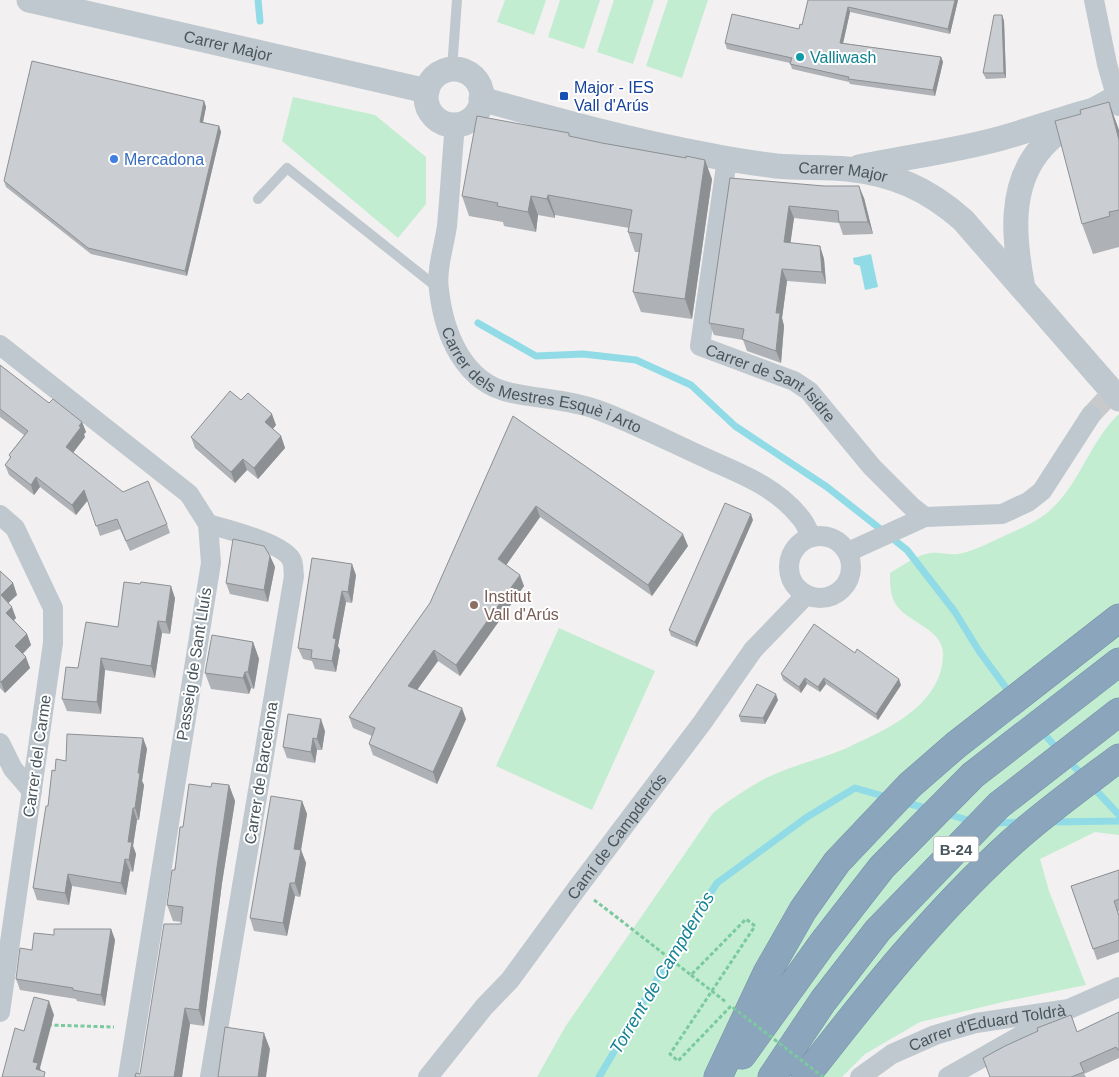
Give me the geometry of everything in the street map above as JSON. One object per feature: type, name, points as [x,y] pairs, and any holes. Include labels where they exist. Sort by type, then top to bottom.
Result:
[{"type":"highway","points":[[718,1077],[767,973],[803,910],[836,862],[910,785],[956,744],[1119,618]]},
{"type":"highway","name":"B-24","points":[[727,1077],[822,944],[882,867],[973,775],[1119,662]]},
{"type":"highway","name":"B-24","points":[[772,1077],[823,1000],[878,930],[999,805],[1119,712]]},
{"type":"highway","points":[[805,1077],[920,934],[974,878],[1013,841],[1119,758]]},
{"type":"street","name":"Carrer Major","points":[[29,0],[427,91]]},
{"type":"street","points":[[848,170],[1002,138],[1090,111],[1118,100],[1107,64],[1094,0]]},
{"type":"street","points":[[452,69],[471,75],[477,81],[481,99],[478,111],[474,117],[466,122],[455,124],[445,123],[435,117],[429,110],[426,100],[430,81],[435,75],[443,70],[452,69]]},
{"type":"street","name":"Carrer Major","points":[[481,99],[578,126],[727,159],[776,166],[848,170],[882,175],[907,183],[945,204],[963,220],[1119,399]]},
{"type":"street","points":[[1023,291],[1016,254],[1015,234],[1018,195],[1022,182],[1033,159],[1043,146],[1059,132],[1090,111]]},
{"type":"street","name":"Carrer dels Mestres Esquè i Arto","points":[[455,124],[447,228],[440,267],[439,289],[446,326],[456,351],[469,369],[487,384],[510,393],[548,398],[596,409],[759,482],[784,500],[801,518],[811,537]]},
{"type":"street","name":"Carrer de Sant Isidre","points":[[727,159],[700,346],[794,381],[809,391],[872,467],[911,506],[919,520]]},
{"type":"street","name":"Passeig de Sant Lluís","points":[[0,345],[189,494],[208,524],[211,562],[128,1077]]},
{"type":"street","points":[[848,552],[919,520],[1002,514],[1028,502],[1042,491],[1091,415]]},
{"type":"street","name":"Carrer del Carme","points":[[0,515],[15,528],[53,608],[53,644],[0,1012]]},
{"type":"street","name":"Carrer de Barcelona","points":[[208,524],[283,550],[292,560],[294,576],[210,1077]]},
{"type":"street","points":[[822,535],[834,538],[848,552],[851,566],[850,577],[846,584],[834,595],[823,598],[806,595],[792,581],[789,571],[790,558],[794,548],[800,542],[822,535]]},
{"type":"street","name":"Camí de Campderrós","points":[[428,1077],[484,1008],[510,980],[702,723],[753,650],[806,595]]},
{"type":"street","points":[[0,743],[13,769],[32,791]]},
{"type":"street","name":"Carrer d'Eduard Toldrà","points":[[860,1077],[892,1054],[935,1035],[976,1023],[1069,1009],[1119,987]]},
{"type":"street","points":[[948,1077],[1069,1009]]},
{"type":"lane","points":[[452,69],[457,0]]},
{"type":"lane","points":[[258,199],[287,168],[439,289]]},
{"type":"path","points":[[610,912],[823,1077]]},
{"type":"path","points":[[691,975],[746,919],[755,926],[670,1054],[678,1061],[731,1006]]},
{"type":"path","points":[[39,1024],[136,1028]]},
{"type":"green space","points":[[505,0],[546,0],[534,35],[497,22]]},
{"type":"green space","points":[[560,0],[600,0],[584,49],[548,37]]},
{"type":"green space","points":[[614,0],[654,0],[633,64],[597,52]]},
{"type":"green space","points":[[668,0],[708,0],[682,78],[646,66]]},
{"type":"green space","points":[[293,97],[375,115],[426,157],[426,204],[398,238],[282,141]]},
{"type":"green space","points":[[1119,414],[1119,835],[1095,832],[1040,859],[1049,891],[1086,985],[1007,1001],[920,1022],[865,1054],[842,1077],[537,1077],[565,1027],[713,813],[764,779],[873,736],[914,710],[934,687],[940,673],[943,657],[942,648],[933,633],[910,618],[897,606],[890,585],[890,573],[926,554],[958,554],[976,549],[1043,516],[1059,501],[1077,477],[1100,437]]},
{"type":"green space","points":[[559,628],[655,671],[592,810],[496,766]]},
{"type":"water","points":[[871,254],[878,287],[865,290],[860,266],[854,264],[853,258]]},
{"type":"building","points":[[808,0],[955,0],[948,29],[848,7],[840,43],[941,57],[933,90],[848,79],[849,77],[790,64],[792,58],[725,43],[732,14],[799,29],[800,24],[802,25]]},
{"type":"building","points":[[994,15],[1002,15],[1004,73],[983,73]]},
{"type":"building","name":"Mercadona","points":[[32,61],[204,101],[200,122],[219,126],[185,271],[88,248],[4,181]]},
{"type":"building","points":[[1109,102],[1119,140],[1119,210],[1109,212],[1110,216],[1082,224],[1055,121],[1081,114],[1080,110]]},
{"type":"building","points":[[477,116],[569,133],[569,136],[602,143],[705,160],[685,299],[633,292],[642,234],[628,232],[632,210],[548,195],[547,199],[531,196],[528,212],[497,206],[498,203],[462,196]]},
{"type":"building","points":[[730,178],[824,186],[859,186],[868,222],[839,222],[838,211],[789,206],[784,242],[820,246],[822,272],[782,269],[776,313],[780,313],[776,351],[742,339],[744,329],[709,323]]},
{"type":"building","points":[[0,365],[49,403],[53,399],[82,422],[79,426],[81,427],[66,447],[123,492],[148,481],[167,524],[126,541],[117,519],[96,526],[84,490],[72,505],[36,477],[31,485],[5,465],[11,457],[9,455],[28,431],[0,409]]},
{"type":"building","points":[[230,391],[241,400],[248,393],[272,414],[265,422],[281,436],[254,468],[243,459],[231,472],[191,437]]},
{"type":"building","name":"Institut Vall d'Arús","points":[[513,416],[683,534],[648,585],[536,506],[498,559],[520,575],[456,665],[434,650],[408,686],[462,708],[433,772],[369,744],[375,728],[349,717],[430,603]]},
{"type":"building","points":[[725,503],[751,514],[695,642],[669,630]]},
{"type":"building","points":[[233,539],[264,546],[270,556],[264,590],[226,583]]},
{"type":"building","points":[[312,558],[352,564],[348,592],[342,591],[333,638],[336,639],[332,661],[311,658],[312,650],[298,648]]},
{"type":"building","points":[[0,571],[13,583],[1,595],[12,607],[6,613],[27,634],[15,646],[26,657],[1,682],[0,681]]},
{"type":"building","points":[[124,582],[171,586],[166,622],[158,621],[151,666],[101,658],[97,702],[62,699],[66,667],[78,668],[86,622],[118,627]]},
{"type":"building","points":[[814,624],[855,653],[857,649],[899,679],[876,714],[824,678],[818,687],[805,678],[799,687],[781,674]]},
{"type":"building","points":[[212,635],[253,642],[248,672],[245,672],[243,678],[205,673]]},
{"type":"building","points":[[757,684],[776,694],[763,718],[739,716]]},
{"type":"building","points":[[288,714],[321,719],[317,739],[313,738],[311,752],[283,747]]},
{"type":"building","points":[[67,734],[143,738],[135,808],[133,808],[128,842],[132,842],[129,860],[125,859],[121,883],[68,874],[65,893],[33,888],[46,806],[48,806],[52,770],[55,771],[56,759],[66,761]]},
{"type":"building","points":[[212,783],[229,785],[199,1010],[185,1008],[174,1077],[135,1077],[136,1073],[140,1074],[164,924],[181,924],[183,907],[167,905],[172,870],[175,870],[180,827],[183,827],[189,784],[211,787]]},
{"type":"building","points":[[271,796],[302,801],[294,849],[301,850],[295,883],[290,883],[283,923],[250,918]]},
{"type":"building","points":[[1119,870],[1119,899],[1114,901],[1119,916],[1119,940],[1093,949],[1071,886]]},
{"type":"building","points":[[54,929],[111,929],[101,995],[73,990],[73,988],[16,979],[20,948],[32,950],[34,933],[54,935]]},
{"type":"building","points":[[34,997],[49,1001],[33,1062],[38,1063],[36,1069],[45,1072],[44,1077],[2,1077],[15,1028],[24,1031]]},
{"type":"building","points":[[1119,1012],[1119,1050],[1116,1047],[1080,1063],[1084,1072],[1071,1077],[990,1077],[983,1058],[1038,1031],[1037,1028],[1071,1015],[1077,1032]]},
{"type":"building","points":[[225,1027],[264,1033],[258,1077],[218,1077]]},
{"type":"waterway","points":[[258,0],[260,21]]},
{"type":"waterway","points":[[478,323],[536,356],[583,354],[636,360],[691,385],[735,426],[827,487],[907,550],[955,612],[979,651],[1012,696]]},
{"type":"waterway","points":[[1040,729],[1059,751]]},
{"type":"waterway","points":[[1067,759],[1083,776]]},
{"type":"waterway","points":[[1092,786],[1119,815]]},
{"type":"waterway","name":"Torrent de Campderròs","points":[[599,1077],[685,932],[717,883],[807,817],[855,788],[890,798]]},
{"type":"waterway","name":"Torrent de Campderròs","points":[[903,802],[929,809]]},
{"type":"waterway","name":"Torrent de Campderròs","points":[[944,813],[974,822]]},
{"type":"waterway","name":"Torrent de Campderròs","points":[[1050,822],[1119,821]]},
{"type":"waterway","name":"Torrent de Campderròs","points":[[993,823],[1022,822]]},
{"type":"tunnel","points":[[1091,415],[1119,385]]},
{"type":"place","name":"Valliwash","points":[[800,57]]},
{"type":"place","name":"Major - IES Vall d'Arús","points":[[564,96]]},
{"type":"place","name":"Mercadona","points":[[114,159]]},
{"type":"place","name":"Institut Vall d'Arús","points":[[474,605]]}]
